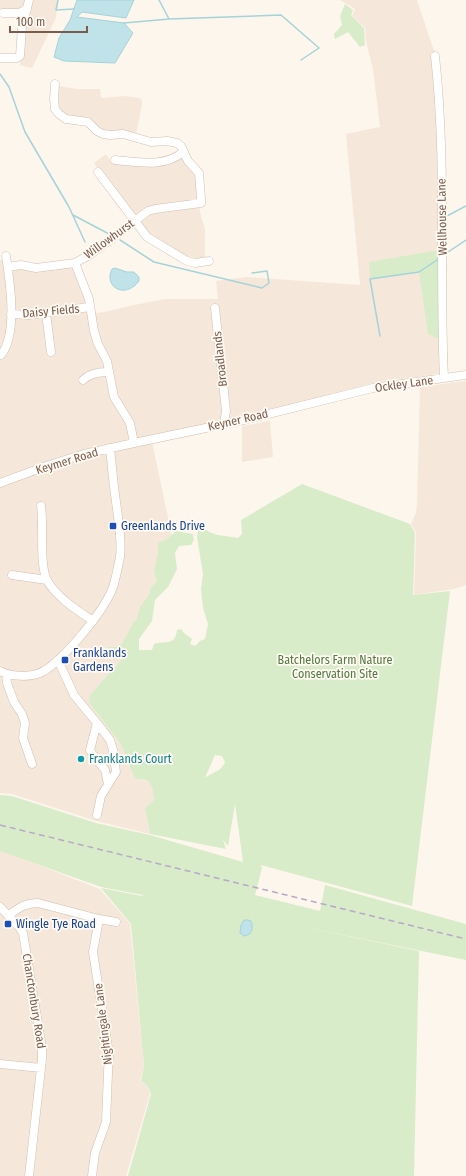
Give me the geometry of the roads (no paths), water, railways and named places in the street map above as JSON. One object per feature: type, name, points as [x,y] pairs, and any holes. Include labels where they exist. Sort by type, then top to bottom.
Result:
[{"type":"street","points":[[0,58],[17,58],[20,56],[23,22],[29,0]]},
{"type":"street","points":[[3,14],[16,13],[27,9]]},
{"type":"street","points":[[16,13],[23,22]]},
{"type":"street","name":"Wellhouse Lane","points":[[435,56],[441,128],[442,342],[444,378]]},
{"type":"street","points":[[54,84],[55,109],[66,119],[88,122],[97,131],[104,134],[123,134],[151,142],[167,141],[177,143],[181,146],[183,152],[166,161],[115,160]]},
{"type":"street","name":"Willowhurst","points":[[134,442],[130,423],[114,397],[107,361],[98,344],[90,307],[76,263],[91,254],[148,212],[155,209],[201,204],[202,198],[199,173],[188,161],[183,152]]},
{"type":"street","points":[[98,172],[146,237],[187,261],[195,263],[209,261]]},
{"type":"street","points":[[0,355],[6,349],[11,314],[6,256]]},
{"type":"street","points":[[8,267],[21,265],[36,268],[76,263]]},
{"type":"street","name":"Daisy Fields","points":[[11,314],[29,315],[90,307]]},
{"type":"street","name":"Broadlands","points":[[215,308],[226,411],[224,424]]},
{"type":"street","points":[[46,313],[51,352]]},
{"type":"street","points":[[83,380],[96,372],[108,372]]},
{"type":"street","name":"Ockley Lane","points":[[342,396],[373,388],[466,375]]},
{"type":"street","name":"Keyner Road","points":[[134,442],[234,422],[342,396]]},
{"type":"street","name":"Broadlands","points":[[226,411],[234,422]]},
{"type":"street","name":"Keymer Road","points":[[0,483],[56,463],[134,442]]},
{"type":"street","points":[[32,764],[23,738],[25,723],[22,714],[14,702],[3,673],[30,675],[43,671],[58,660],[93,621],[113,588],[120,556],[120,535],[110,448]]},
{"type":"street","points":[[41,506],[44,570],[47,580],[55,591],[93,621]]},
{"type":"street","points":[[12,575],[47,580]]},
{"type":"street","points":[[58,660],[74,695],[110,740],[114,750],[116,772],[101,796],[97,815]]},
{"type":"street","points":[[97,723],[90,750],[105,770],[108,784]]},
{"type":"street","points":[[105,774],[110,769],[114,760]]},
{"type":"street","points":[[9,915],[21,906],[30,903],[38,903],[116,922]]},
{"type":"street","name":"Chanctonbury Road","points":[[0,907],[9,915],[23,933],[42,1048],[30,1176]]},
{"type":"street","name":"Nightingale Lane","points":[[92,1176],[95,1153],[106,1122],[109,1054],[93,952],[99,919]]},
{"type":"street","points":[[0,1064],[41,1068]]},
{"type":"water","points":[[77,0],[134,0],[126,18],[82,12],[77,17],[124,23],[133,33],[115,63],[64,61],[54,57],[59,38],[70,20]]},
{"type":"water","points":[[115,268],[127,272],[134,272],[139,277],[139,281],[128,289],[117,289],[113,286],[110,276],[112,269]]},
{"type":"water","points":[[244,920],[251,921],[252,931],[244,936],[240,933],[241,925]]},
{"type":"waterway","points":[[58,0],[56,10],[74,9]]},
{"type":"waterway","points":[[159,0],[169,19]]},
{"type":"waterway","points":[[124,23],[169,19],[281,15],[319,48],[301,60]]},
{"type":"waterway","points":[[0,74],[9,87],[25,132],[69,207],[85,242]]},
{"type":"waterway","points":[[447,216],[466,206]]},
{"type":"waterway","points":[[73,215],[111,235]]},
{"type":"waterway","points":[[120,240],[154,262],[262,288],[269,283],[267,271],[252,273]]},
{"type":"waterway","points":[[445,254],[466,240]]},
{"type":"waterway","points":[[380,336],[370,279],[419,272],[440,258]]},
{"type":"railway","points":[[0,825],[466,939]]},
{"type":"place","name":"Greenlands Drive","points":[[113,526]]},
{"type":"place","name":"Franklands Gardens","points":[[65,660]]},
{"type":"place","name":"Franklands Court","points":[[81,759]]},
{"type":"place","name":"Wingle Tye Road","points":[[8,924]]},
{"type":"park label","name":"Batchelors Farm Nature Conservation Site","points":[[335,667]]}]
